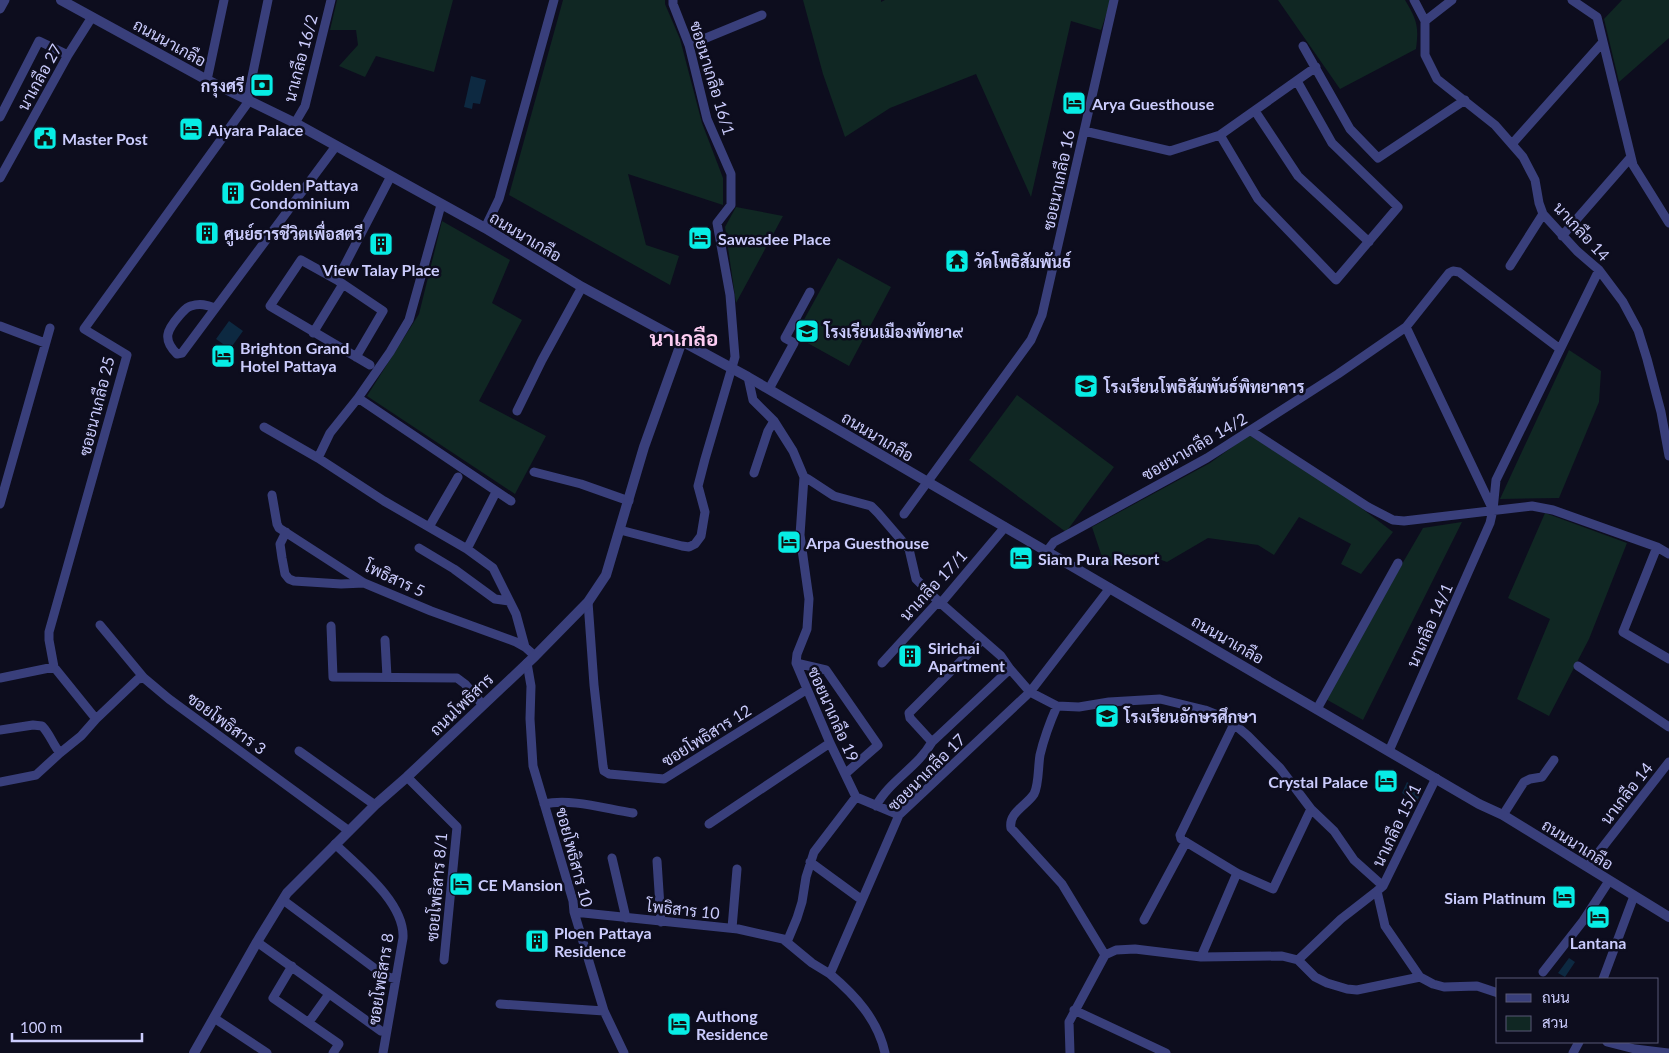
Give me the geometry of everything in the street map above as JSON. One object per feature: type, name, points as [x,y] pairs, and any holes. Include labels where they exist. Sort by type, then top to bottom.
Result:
[{"type":"street","points":[[0,9],[5,0]]},
{"type":"street","name":"ถนนนาเกลือ","points":[[61,0],[207,80],[295,123],[484,228],[582,287],[733,368],[1479,804],[1503,815],[1669,916]]},
{"type":"street","points":[[207,80],[224,0]]},
{"type":"street","points":[[248,101],[268,0]]},
{"type":"street","name":"นาเกลือ 16/2","points":[[295,123],[305,106],[331,0]]},
{"type":"street","points":[[484,228],[499,199],[554,0]]},
{"type":"street","name":"ซอยนาเกลือ 16/1","points":[[620,530],[689,547],[699,540],[705,512],[698,486],[704,459],[735,357],[730,295],[717,223],[731,205],[731,174],[707,119],[689,46],[673,0]]},
{"type":"street","name":"ซอยนาเกลือ 16","points":[[904,514],[1031,340],[1042,315],[1114,0]]},
{"type":"street","name":"นาเกลือ 14","points":[[1414,0],[1425,21],[1425,55],[1437,79],[1495,125],[1523,157],[1535,180],[1543,214],[1576,251],[1599,270],[1623,302],[1638,330],[1665,410],[1669,456]]},
{"type":"street","points":[[1425,21],[1452,0]]},
{"type":"street","points":[[1572,0],[1597,16],[1633,165],[1669,223]]},
{"type":"street","points":[[689,46],[762,15]]},
{"type":"street","name":"นาเกลือ 27","points":[[0,178],[68,55],[92,17]]},
{"type":"street","points":[[0,117],[39,42],[68,55]]},
{"type":"street","points":[[1512,144],[1603,42]]},
{"type":"street","points":[[1303,46],[1350,129],[1378,158],[1465,100]]},
{"type":"street","points":[[1084,131],[1170,151],[1220,135],[1316,67]]},
{"type":"street","points":[[1220,135],[1258,199],[1336,280],[1398,207],[1332,143],[1297,81]]},
{"type":"street","name":"ซอยนาเกลือ 25","points":[[54,668],[49,640],[50,632],[127,355],[84,329],[248,101]]},
{"type":"street","points":[[1255,111],[1298,176],[1368,242]]},
{"type":"street","points":[[215,308],[204,304],[187,307],[171,325],[168,338],[171,348],[178,354],[182,352],[215,308],[336,146]]},
{"type":"street","points":[[1562,236],[1631,157]]},
{"type":"street","points":[[313,333],[391,176]]},
{"type":"street","points":[[318,458],[330,433],[358,398],[390,352],[408,320],[441,205]]},
{"type":"street","points":[[1510,266],[1543,214]]},
{"type":"street","points":[[356,358],[383,312],[340,282],[301,260],[270,306],[313,333],[356,358],[370,365]]},
{"type":"street","name":"นาเกลือ 14/1","points":[[1390,751],[1490,523],[1496,480],[1599,270]]},
{"type":"street","name":"ซอยนาเกลือ 14/2","points":[[1047,552],[1054,542],[1208,458],[1406,327],[1449,273],[1460,272],[1560,349]]},
{"type":"street","points":[[517,411],[542,360],[582,287]]},
{"type":"street","points":[[768,388],[794,343],[785,338],[810,292]]},
{"type":"street","points":[[0,326],[45,343]]},
{"type":"street","points":[[1406,327],[1493,510]]},
{"type":"street","points":[[0,504],[50,328]]},
{"type":"street","name":"ถนนโพธิสาร","points":[[194,1053],[257,942],[288,893],[375,805],[531,659],[588,602],[606,575],[644,447],[682,341]]},
{"type":"street","name":"ซอยนาเกลือ 19","points":[[748,377],[753,400],[774,421],[794,451],[804,477],[800,535],[809,599],[806,629],[797,654],[796,664],[806,690],[856,797]]},
{"type":"street","points":[[358,398],[511,501]]},
{"type":"street","points":[[754,473],[768,431],[774,421]]},
{"type":"street","points":[[264,426],[384,501],[467,549],[493,568],[516,614],[525,647]]},
{"type":"street","points":[[1251,431],[1368,507],[1393,520],[1404,521],[1532,506],[1553,510],[1657,547],[1669,554]]},
{"type":"street","points":[[534,472],[581,484],[629,501]]},
{"type":"street","points":[[429,527],[458,477]]},
{"type":"street","points":[[804,477],[834,496],[871,506],[909,549],[916,579],[1000,656],[1030,692],[1057,706],[1079,707],[1109,702],[1160,699],[1205,710],[1234,724],[1280,768],[1311,809],[1334,831],[1354,860],[1380,888],[1384,926],[1420,976],[1433,984],[1444,987],[1477,986],[1496,992]]},
{"type":"street","points":[[467,549],[496,492]]},
{"type":"street","name":"โพธิสาร 5","points":[[272,495],[277,524],[286,532],[364,583],[401,599],[516,642],[525,647],[531,659]]},
{"type":"street","name":"นาเกลือ 17/1","points":[[882,663],[935,605],[941,603],[1005,527]]},
{"type":"street","points":[[286,532],[280,544],[286,574],[289,579],[294,581],[341,584],[364,583]]},
{"type":"street","points":[[1657,547],[1623,632],[1669,659]]},
{"type":"street","points":[[419,548],[454,569],[495,599],[509,602]]},
{"type":"street","points":[[1316,709],[1398,563]]},
{"type":"street","name":"ซอยนาเกลือ 17","points":[[830,974],[898,815],[1030,692],[1110,588]]},
{"type":"street","name":"ซอยโพธิสาร 12","points":[[588,602],[598,725],[604,771],[609,774],[664,779],[806,690]]},
{"type":"street","name":"ซอยโพธิสาร 3","points":[[100,625],[144,678],[169,699],[349,831]]},
{"type":"street","points":[[331,626],[333,678],[457,678],[465,684],[482,704]]},
{"type":"street","points":[[385,640],[387,677]]},
{"type":"street","points":[[932,742],[910,718],[909,714],[982,640]]},
{"type":"street","name":"ซอยโพธิสาร 10","points":[[531,659],[530,719],[533,766],[604,1011],[624,1053]]},
{"type":"street","points":[[796,664],[826,670],[878,745],[844,774]]},
{"type":"street","points":[[1578,666],[1669,727]]},
{"type":"street","points":[[0,678],[54,668],[96,720]]},
{"type":"street","points":[[876,806],[897,781],[928,750],[932,742],[1010,669]]},
{"type":"street","points":[[0,782],[36,775],[81,736],[138,679],[144,678]]},
{"type":"street","points":[[1057,706],[1046,734],[1034,792],[1012,818],[1010,824],[1011,828],[1062,884],[1105,955]]},
{"type":"street","points":[[1234,724],[1180,835],[1181,839],[1237,873],[1273,889],[1311,809]]},
{"type":"street","points":[[0,730],[33,725],[42,726],[60,753]]},
{"type":"street","points":[[709,824],[830,743]]},
{"type":"street","points":[[300,751],[375,805]]},
{"type":"street","points":[[1503,815],[1524,782],[1542,777],[1554,760]]},
{"type":"street","name":"นาเกลือ 14","points":[[1588,866],[1666,774],[1669,762]]},
{"type":"street","name":"ซอยโพธิสาร 8/1","points":[[407,777],[457,827],[444,960]]},
{"type":"street","name":"นาเกลือ 15/1","points":[[1380,888],[1436,778]]},
{"type":"street","points":[[885,1053],[880,1035],[867,1012],[842,984],[812,963],[787,942],[802,902],[810,862],[814,852],[856,797],[898,815]]},
{"type":"street","points":[[544,804],[568,802],[633,813]]},
{"type":"street","points":[[1144,920],[1186,842]]},
{"type":"street","name":"ซอยโพธิสาร 8","points":[[336,844],[377,885],[396,909],[402,922],[403,938],[383,1053]]},
{"type":"street","points":[[612,858],[626,918]]},
{"type":"street","points":[[657,861],[661,922]]},
{"type":"street","points":[[810,862],[862,900]]},
{"type":"street","points":[[732,928],[737,869]]},
{"type":"street","points":[[1200,957],[1237,873]]},
{"type":"street","points":[[1543,972],[1583,921],[1609,881]]},
{"type":"street","points":[[1298,960],[1341,919],[1380,888]]},
{"type":"street","points":[[1604,978],[1634,896]]},
{"type":"street","points":[[283,900],[385,976],[396,979]]},
{"type":"street","name":"โพธิสาร 10","points":[[574,912],[732,928],[778,937],[787,942]]},
{"type":"street","points":[[257,942],[381,1031],[386,1032]]},
{"type":"street","points":[[1070,1053],[1068,1022],[1105,955],[1116,950],[1135,949],[1200,957],[1282,956],[1298,960],[1315,977],[1327,983],[1357,990],[1420,976]]},
{"type":"street","points":[[292,966],[273,998],[339,1044],[333,1053]]},
{"type":"street","points":[[309,1022],[329,994]]},
{"type":"street","points":[[500,1004],[604,1011]]},
{"type":"street","points":[[1074,1010],[1166,1053]]},
{"type":"street","points":[[214,1018],[267,1053]]},
{"type":"street","points":[[1611,1043],[1635,1049],[1668,1053]]},
{"type":"green space","points":[[337,0],[453,0],[434,72],[376,56],[365,77],[339,66],[358,45],[356,30],[330,30]]},
{"type":"green space","points":[[563,0],[665,0],[680,39],[702,123],[723,178],[723,205],[628,174],[646,245],[679,256],[670,285],[509,195]]},
{"type":"green space","points":[[803,0],[881,0],[881,2],[885,0],[1111,0],[1101,30],[1071,21],[1031,197],[976,74],[890,108],[845,137],[823,74]]},
{"type":"green space","points":[[1278,0],[1405,0],[1416,23],[1416,49],[1340,89]]},
{"type":"green space","points":[[1622,0],[1669,0],[1669,38],[1619,82],[1604,19]]},
{"type":"green space","points":[[736,207],[783,216],[736,303],[725,227]]},
{"type":"green space","points":[[442,221],[510,260],[492,303],[522,320],[479,401],[546,436],[515,494],[367,396],[419,314]]},
{"type":"green space","points":[[838,258],[891,287],[849,366],[795,336]]},
{"type":"green space","points":[[1569,350],[1601,371],[1599,402],[1559,498],[1500,499]]},
{"type":"green space","points":[[1017,395],[1114,467],[1066,532],[969,460]]},
{"type":"green space","points":[[1249,435],[1332,486],[1393,532],[1361,574],[1341,564],[1351,544],[1299,517],[1274,555],[1258,545],[1208,538],[1167,562],[1153,557],[1144,566],[1127,554],[1120,565],[1105,566],[1092,527],[1210,463]]},
{"type":"green space","points":[[1545,513],[1627,543],[1589,639],[1549,716],[1517,699],[1550,619],[1508,598]]},
{"type":"green space","points":[[1462,522],[1363,720],[1324,698],[1423,528]]},
{"type":"water","points":[[471,76],[486,80],[480,104],[473,103],[472,109],[464,107]]},
{"type":"water","points":[[229,321],[243,331],[230,349],[216,339]]},
{"type":"water","points":[[1407,782],[1422,791],[1416,803],[1402,793]]},
{"type":"water","points":[[1569,958],[1575,962],[1565,977],[1558,973]]},
{"type":"place","name":"กรุงศรี","points":[[262,85]]},
{"type":"place","name":"Arya Guesthouse","points":[[1074,103]]},
{"type":"place","name":"Aiyara Palace","points":[[191,129]]},
{"type":"place","name":"Master Post","points":[[45,138]]},
{"type":"place","name":"Golden Pattaya Condominium","points":[[233,193]]},
{"type":"place","name":"ศูนย์ธารชีวิตเพื่อสตรี","points":[[207,233]]},
{"type":"place","name":"Sawasdee Place","points":[[700,238]]},
{"type":"place","name":"View Talay Place","points":[[381,244]]},
{"type":"place","name":"วัดโพธิสัมพันธ์","points":[[957,261]]},
{"type":"place","name":"โรงเรียนเมืองพัทยา๙","points":[[807,331]]},
{"type":"place","name":"Brighton Grand Hotel Pattaya","points":[[223,356]]},
{"type":"place","name":"โรงเรียนโพธิสัมพันธ์พิทยาคาร","points":[[1086,386]]},
{"type":"place","name":"Arpa Guesthouse","points":[[789,542]]},
{"type":"place","name":"Siam Pura Resort","points":[[1021,558]]},
{"type":"place","name":"Sirichai Apartment","points":[[910,656]]},
{"type":"place","name":"โรงเรียนอักษรศึกษา","points":[[1107,716]]},
{"type":"place","name":"Crystal Palace","points":[[1386,781]]},
{"type":"place","name":"CE Mansion","points":[[461,884]]},
{"type":"place","name":"Siam Platinum","points":[[1564,897]]},
{"type":"place","name":"Lantana","points":[[1598,917]]},
{"type":"place","name":"Ploen Pattaya Residence","points":[[537,941]]},
{"type":"place","name":"Authong Residence","points":[[679,1024]]},
{"type":"district","name":"นาเกลือ","points":[[684,337]]}]
